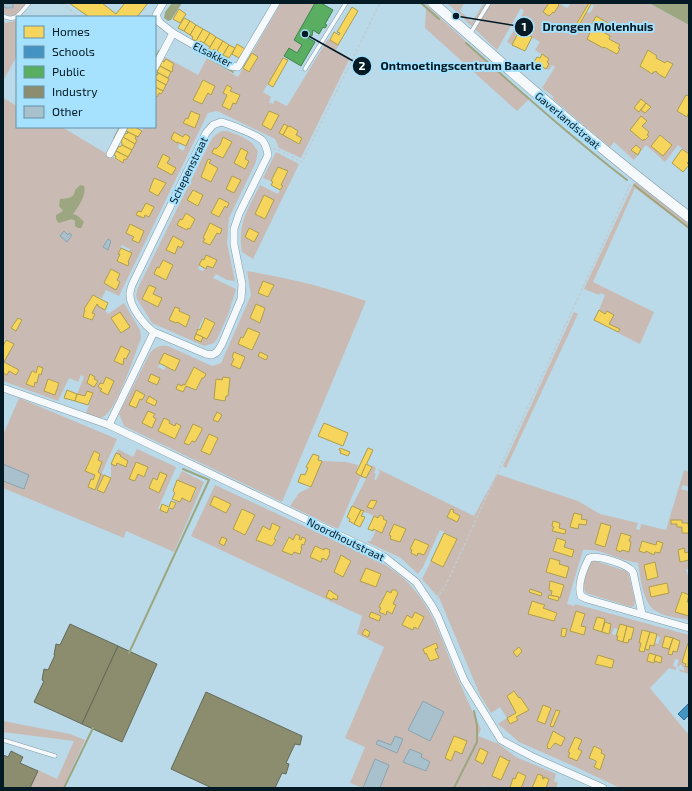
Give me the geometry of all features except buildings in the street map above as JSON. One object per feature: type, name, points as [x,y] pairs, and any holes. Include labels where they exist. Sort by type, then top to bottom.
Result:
[{"type":"main road","name":"Gaverlandstraat","points":[[433,3],[566,119],[634,175],[689,217]]},
{"type":"street","name":"Elsakker","points":[[161,5],[156,15],[159,22],[173,33],[230,66],[238,66],[276,3]]},
{"type":"street","points":[[156,65],[173,33]]},
{"type":"street","name":"Schepenstraat","points":[[221,122],[228,124],[262,140],[267,148],[268,155],[238,214],[234,229],[234,244],[242,284],[241,299],[222,344],[217,352],[212,355],[206,354],[154,332],[146,327],[132,305],[130,295],[132,285],[206,133],[213,125],[221,122]]},
{"type":"street","points":[[110,154],[123,128]]},
{"type":"street","points":[[109,426],[154,332]]},
{"type":"street","name":"Noordhoutstraat","points":[[3,388],[109,426],[383,556],[416,582],[432,606],[464,680],[501,740],[535,758],[603,788]]},
{"type":"street","points":[[642,614],[633,572],[631,569],[628,566],[615,562],[593,557],[589,558],[579,590],[581,596],[689,628]]},
{"type":"lane","points":[[18,16],[29,3]]},
{"type":"lane","points":[[306,69],[346,3]]},
{"type":"lane","points":[[469,35],[489,3]]},
{"type":"lane","points":[[3,16],[10,19],[16,18]]},
{"type":"lane","points":[[3,740],[55,756]]},
{"type":"path","points":[[62,3],[78,16]]},
{"type":"path","points":[[267,148],[277,149],[302,162],[380,3]]},
{"type":"path","points":[[432,606],[445,587],[634,175]]},
{"type":"shaded area","points":[[13,3],[26,3],[14,16],[3,13],[3,6],[5,8],[12,9]]},
{"type":"shaded area","points":[[172,3],[182,3],[171,20],[168,21],[164,18],[165,12]]},
{"type":"shaded area","points":[[281,3],[315,3],[294,40],[302,45],[297,53],[289,48],[263,92],[271,97],[269,102],[273,104],[275,100],[287,106],[328,39],[339,45],[336,50],[350,58],[301,158],[279,148],[275,139],[217,111],[208,113],[119,296],[106,290],[102,298],[93,295],[84,309],[83,317],[86,319],[94,314],[92,313],[97,304],[108,314],[124,303],[140,330],[141,338],[130,368],[114,405],[108,413],[99,418],[86,413],[93,394],[87,391],[85,396],[77,394],[84,377],[81,375],[78,382],[69,378],[58,401],[3,381],[3,373],[9,371],[16,375],[19,370],[4,362],[14,344],[5,339],[3,342],[3,98],[16,105],[16,128],[64,128],[122,163],[124,159],[126,160],[137,140],[135,139],[136,137],[143,128],[156,128],[156,98],[159,93],[161,94],[174,64],[166,60],[164,62],[162,61],[165,57],[198,75],[207,58],[238,77],[243,68],[249,72],[258,57],[252,53]],"holes":[[[203,80],[215,86],[211,95],[208,93],[202,104],[193,100]],[[227,86],[231,88],[230,91],[240,95],[236,104],[233,103],[230,110],[222,106],[227,95]],[[269,111],[279,115],[271,129],[262,125]],[[284,124],[298,131],[296,135],[302,138],[299,144],[279,133]],[[174,132],[183,137],[185,134],[190,137],[183,151],[178,148],[180,143],[176,143],[171,139]],[[130,224],[144,231],[139,243],[132,240],[134,237],[126,233]],[[122,245],[130,249],[129,252],[132,254],[128,262],[128,266],[117,261],[120,254],[118,253]],[[111,269],[120,274],[117,280],[120,282],[116,289],[104,283]],[[120,312],[129,327],[121,333],[111,318]]]},
{"type":"shaded area","points":[[420,3],[424,3],[529,99],[517,111],[425,28],[426,8]]},
{"type":"shaded area","points":[[447,3],[464,3],[460,11],[472,22],[484,3],[549,3],[543,12],[549,16],[553,12],[554,13],[559,3],[567,8],[571,3],[589,3],[649,3],[689,25],[689,96],[686,95],[677,111],[687,117],[689,112],[689,154],[678,145],[665,162],[646,145],[640,152],[639,151],[641,149],[636,145],[632,150],[638,155],[634,160],[614,142],[610,147],[553,99],[553,96],[542,88],[555,67],[552,65],[549,70],[546,69],[549,64],[547,62],[549,59],[535,50],[540,42],[528,35],[529,33],[526,32],[528,28],[522,25],[512,45],[507,42],[524,11],[521,8],[497,50]],"holes":[[[589,3],[594,6],[590,13],[587,12],[577,29],[574,28]],[[596,17],[603,32],[610,36],[609,39],[620,45],[618,48],[620,49],[615,53],[598,45],[588,32]],[[648,50],[657,56],[656,58],[665,63],[667,61],[672,64],[665,77],[656,71],[651,74],[640,66]],[[641,116],[647,121],[642,126],[649,132],[647,135],[649,136],[643,141],[630,130]],[[660,135],[672,145],[663,156],[651,146]]]},
{"type":"shaded area","points":[[649,3],[689,3],[689,25]]},
{"type":"shaded area","points":[[16,20],[16,58],[3,81],[3,21],[6,23]]},
{"type":"shaded area","points":[[227,131],[241,136],[252,143],[258,151],[256,162],[229,218],[227,243],[235,281],[227,280],[216,274],[213,278],[236,289],[228,315],[217,339],[214,343],[204,346],[152,323],[136,295],[138,288],[209,143],[220,132]],"holes":[[[223,137],[231,142],[223,158],[212,153],[220,145]],[[208,159],[211,160],[209,163],[218,168],[211,182],[201,177]],[[219,198],[229,203],[227,207],[225,206],[219,217],[211,213]],[[210,223],[222,229],[220,234],[217,233],[210,245],[204,242],[205,239],[203,238]],[[206,255],[217,260],[213,268],[207,266],[203,271],[198,269],[202,259],[204,260]],[[163,260],[173,265],[166,280],[154,274],[157,267],[159,268]],[[175,307],[180,309],[179,311],[190,316],[186,326],[177,322],[176,323],[169,320]],[[203,318],[214,323],[207,339],[203,337],[201,342],[196,334]]]},
{"type":"shaded area","points":[[276,152],[299,164],[253,259],[242,252],[241,242],[242,225],[248,209],[260,185],[278,194],[288,172],[278,167],[271,181],[263,178]],"holes":[[[264,195],[274,200],[265,219],[255,214]]]},
{"type":"shaded area","points":[[634,183],[689,224],[689,229],[635,188],[593,282],[654,312],[640,344],[618,333],[620,329],[609,324],[614,315],[607,311],[605,314],[599,310],[605,295],[600,293],[599,295],[584,289]]},
{"type":"shaded area","points":[[80,185],[84,186],[85,189],[83,197],[73,214],[78,216],[84,222],[81,228],[75,226],[75,221],[72,219],[59,223],[56,215],[63,211],[59,206],[60,199],[72,197],[75,190]]},
{"type":"shaded area","points":[[247,271],[307,283],[366,301],[282,502],[124,426],[119,414],[150,353],[160,346],[168,346],[212,366],[221,363],[251,295]],"holes":[[[256,304],[265,308],[260,323],[250,318]],[[248,328],[260,333],[252,350],[238,344],[241,338],[243,338]],[[164,354],[180,360],[175,371],[166,366],[164,370],[158,367]],[[194,367],[206,374],[204,378],[202,378],[196,390],[186,386],[183,392],[176,389],[178,384],[182,386],[183,384],[185,385]],[[223,377],[230,378],[228,396],[226,396],[225,401],[214,399],[216,379],[222,380]],[[169,423],[175,426],[176,423],[181,426],[175,439],[158,431]],[[193,424],[202,428],[202,430],[195,442],[192,441],[190,445],[184,442]],[[209,434],[218,438],[210,455],[201,451]]]},
{"type":"shaded area","points":[[574,312],[578,314],[506,468],[503,466]]},
{"type":"shaded area","points":[[19,398],[117,439],[102,473],[104,475],[98,489],[104,492],[111,478],[111,464],[116,465],[117,463],[125,467],[128,461],[116,453],[118,449],[133,457],[137,449],[176,467],[158,509],[167,513],[169,508],[173,509],[177,501],[180,502],[182,498],[190,502],[197,489],[177,480],[182,471],[204,482],[174,552],[126,531],[124,538],[3,488],[3,435]],"holes":[[[94,451],[100,454],[98,460],[102,462],[98,472],[101,474],[94,490],[88,487],[95,475],[85,471]],[[136,463],[148,467],[144,477],[138,474],[135,481],[129,479]],[[160,472],[167,475],[159,493],[149,488],[153,478],[157,480]]]},
{"type":"shaded area","points":[[322,461],[346,462],[358,465],[356,473],[361,476],[338,529],[290,506],[299,493],[311,487]]},
{"type":"shaded area","points":[[373,465],[376,468],[374,479],[376,480],[380,472],[378,469],[474,516],[497,474],[578,501],[600,514],[638,523],[636,529],[640,530],[641,524],[666,530],[684,470],[689,472],[689,487],[683,485],[681,489],[688,491],[689,489],[689,524],[682,523],[682,520],[671,520],[671,523],[677,524],[677,527],[682,527],[682,533],[689,533],[689,552],[685,553],[684,548],[678,550],[681,562],[689,560],[689,568],[686,570],[689,578],[689,602],[687,602],[686,594],[681,593],[675,612],[689,616],[689,620],[663,615],[652,608],[645,596],[638,563],[590,550],[583,550],[567,604],[574,606],[575,604],[689,635],[689,643],[682,662],[688,667],[689,665],[689,674],[679,671],[680,669],[684,671],[684,668],[682,665],[679,667],[677,666],[679,660],[675,659],[673,666],[676,667],[676,670],[669,668],[650,688],[689,735],[689,788],[620,788],[519,742],[498,724],[507,718],[500,707],[491,713],[480,695],[438,595],[443,585],[437,596],[422,579],[431,561],[443,567],[457,539],[440,530],[423,567],[418,574],[401,558],[367,542],[371,541],[376,530],[382,533],[387,521],[383,519],[384,517],[380,515],[378,518],[352,506]],"holes":[[[601,523],[611,526],[605,547],[595,544]],[[394,524],[406,529],[400,542],[390,539],[391,536],[389,535]],[[621,533],[630,536],[629,541],[631,542],[629,552],[616,550]],[[557,538],[566,541],[564,547],[574,550],[572,557],[553,551]],[[415,539],[429,545],[424,555],[418,553],[416,555],[411,553],[412,550],[410,548]],[[642,541],[656,545],[663,543],[660,553],[655,552],[654,555],[646,551],[645,553],[639,548]],[[550,558],[560,561],[559,564],[569,567],[566,578],[546,572]],[[655,563],[658,577],[647,580],[644,565]],[[550,581],[564,585],[558,601],[548,598],[552,591],[549,590]],[[532,601],[544,605],[543,608],[557,613],[554,621],[529,614]],[[597,617],[605,619],[605,622],[611,624],[608,634],[593,629]],[[620,624],[634,628],[631,640],[629,639],[628,643],[617,640],[618,636],[612,634],[614,628],[618,629]],[[643,630],[657,634],[657,636],[660,637],[658,644],[655,643],[654,646],[650,645],[649,650],[645,649],[644,652],[639,650],[641,643],[639,642]],[[665,636],[680,641],[677,651],[673,651],[672,655],[668,654],[669,649],[662,647]],[[514,691],[529,709],[516,717],[517,720],[510,724],[507,718],[516,713],[507,696]],[[553,731],[565,738],[561,746],[555,743],[550,749],[547,748],[547,746]],[[595,746],[602,750],[601,753],[605,755],[600,770],[594,767],[596,763],[589,758]]]},
{"type":"shaded area","points":[[215,485],[377,560],[391,569],[413,588],[432,616],[463,691],[481,729],[478,736],[499,744],[516,757],[556,774],[554,781],[558,783],[556,788],[546,788],[549,779],[545,777],[544,779],[542,778],[543,776],[538,774],[532,788],[521,788],[526,776],[518,772],[515,779],[513,778],[510,788],[487,788],[483,786],[482,788],[380,788],[389,765],[375,759],[363,788],[350,783],[365,747],[345,738],[384,647],[357,634],[362,616],[191,536]],"holes":[[[214,496],[231,504],[226,513],[210,505]],[[242,509],[255,515],[245,535],[233,529]],[[272,523],[280,527],[273,546],[256,540],[263,527],[270,530]],[[296,534],[300,536],[299,539],[301,540],[302,537],[306,539],[304,545],[302,544],[300,554],[294,552],[292,555],[282,550],[288,537],[293,540]],[[315,546],[330,553],[327,560],[322,558],[321,562],[310,557]],[[341,556],[351,561],[343,577],[334,572]],[[392,590],[397,591],[398,593],[393,604],[396,605],[392,613],[387,611],[386,615],[379,612],[381,608],[379,607],[386,592],[391,593]],[[415,612],[424,617],[418,629],[414,627],[413,630],[402,625],[407,616],[412,618]],[[500,756],[507,760],[501,779],[492,776]]]},
{"type":"shaded area","points":[[595,561],[628,572],[635,600],[634,606],[631,607],[586,593],[584,586],[585,577],[590,564]]},
{"type":"shaded area","points":[[3,721],[70,734],[85,740],[63,788],[30,788],[38,770],[57,779],[74,741],[3,732]]},
{"type":"waterway","points":[[421,3],[439,19]]},
{"type":"waterway","points":[[466,43],[525,96],[627,180]]},
{"type":"waterway","points":[[156,57],[159,51]]},
{"type":"waterway","points":[[210,59],[233,72]]},
{"type":"waterway","points":[[114,139],[120,128]]},
{"type":"waterway","points":[[634,185],[689,228]]},
{"type":"waterway","points":[[129,653],[209,480],[183,469]]},
{"type":"waterway","points":[[454,788],[477,742],[477,725],[474,711]]},
{"type":"waterway","points":[[64,788],[93,728]]},
{"type":"place","name":"Drongen Molenhuis","points":[[456,16]]},
{"type":"place","name":"Ontmoetingscentrum Baarle","points":[[305,34]]}]
